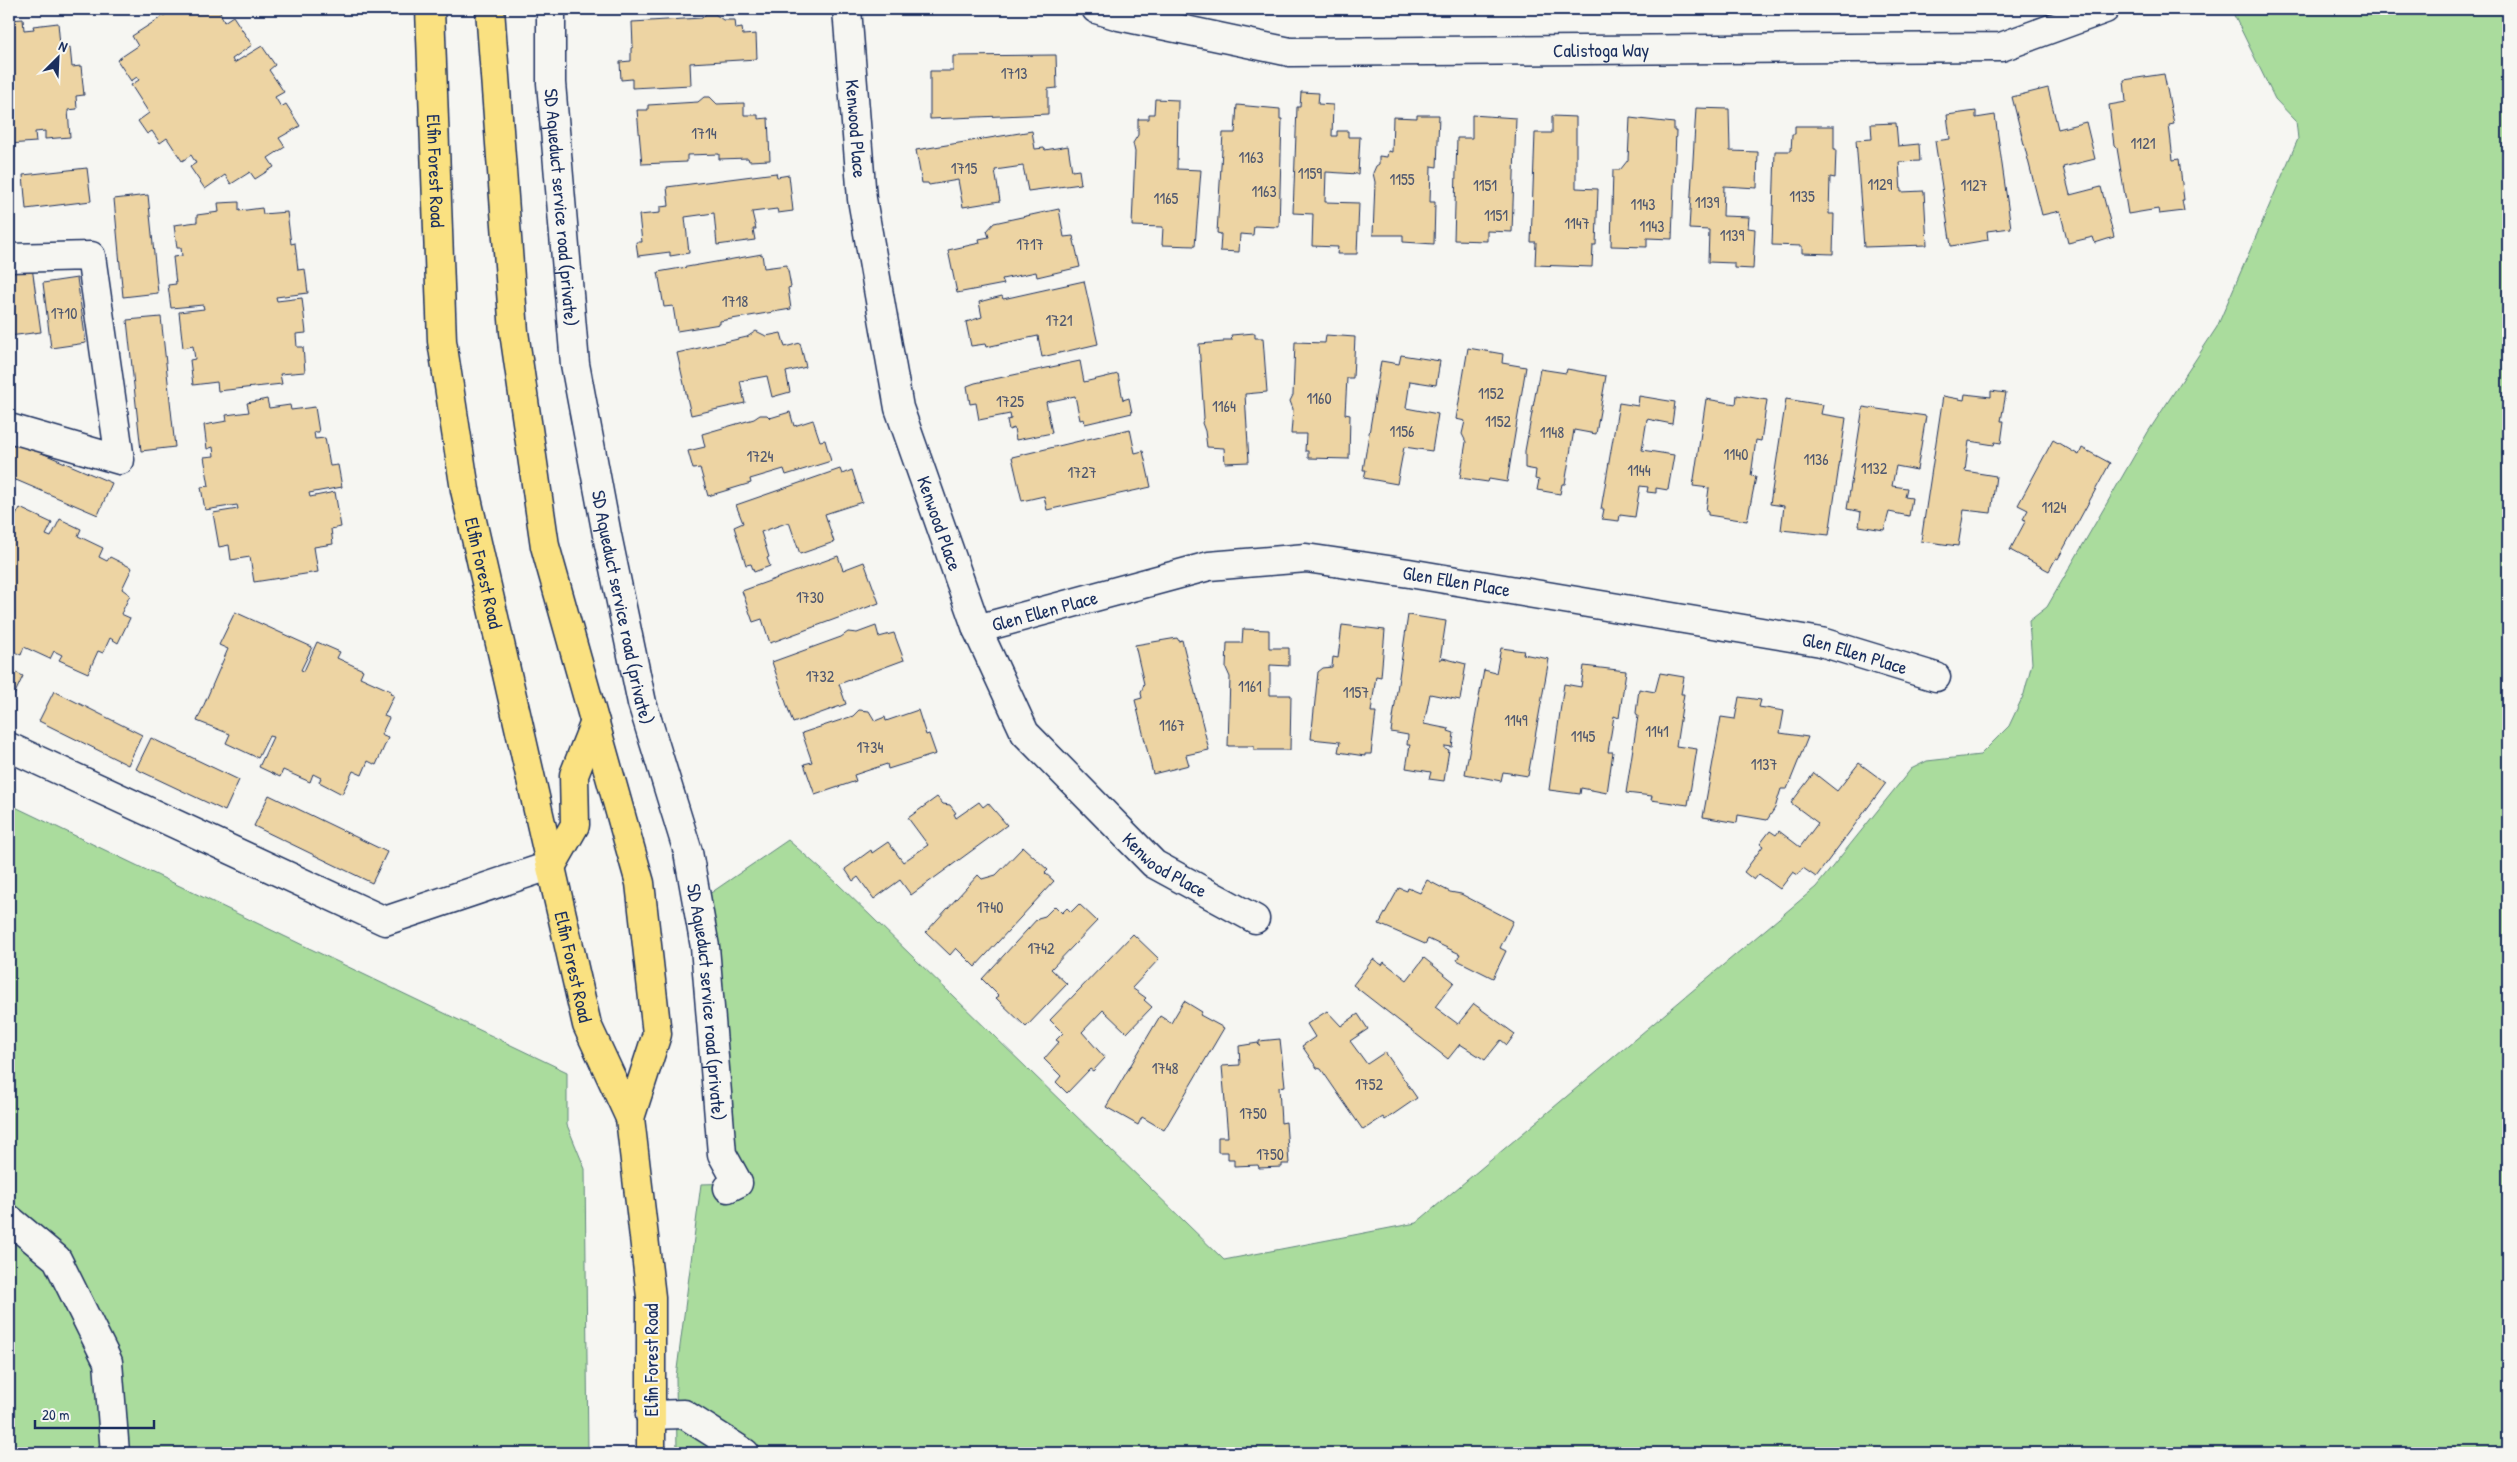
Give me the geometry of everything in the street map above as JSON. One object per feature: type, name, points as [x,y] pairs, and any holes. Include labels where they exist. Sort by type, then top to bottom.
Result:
[{"type":"main road","name":"Elfin Forest Road","points":[[430,9],[442,341],[465,490],[587,1024],[630,1118],[651,1297],[651,1453]]},
{"type":"main road","name":"Elfin Forest Road","points":[[490,9],[514,332],[545,546],[640,883],[657,1034],[630,1118]]},
{"type":"main road","points":[[552,865],[575,825],[574,776],[595,722]]},
{"type":"street","name":"SD Aqueduct service road (private)","points":[[550,9],[551,83],[575,364],[607,535],[642,703],[688,852],[705,947],[722,1154],[738,1183],[728,1188]]},
{"type":"street","name":"Kenwood Place","points":[[847,9],[862,199],[899,408],[978,629],[1025,733],[1154,864],[1255,919]]},
{"type":"street","name":"Calistoga Way","points":[[1096,9],[1119,16],[1290,52],[1300,52],[2001,47],[2105,9]]},
{"type":"street","points":[[9,258],[91,256],[120,460],[9,428]]},
{"type":"street","name":"Glen Ellen Place","points":[[978,629],[1209,566],[1306,558],[1409,572],[1821,642],[1936,677]]},
{"type":"street","points":[[9,748],[385,922],[552,865]]},
{"type":"street","points":[[9,1219],[57,1259],[108,1362],[115,1453]]},
{"type":"street","points":[[650,1416],[684,1414],[745,1453]]},
{"type":"green space","points":[[2231,9],[2508,9],[2508,1453],[677,1453],[676,1377],[701,1184],[738,1183],[702,899],[788,840],[837,883],[1224,1260],[1416,1223],[1816,887],[1911,769],[1927,761],[1980,755],[2009,726],[2024,694],[2032,663],[2029,621],[2047,607],[2148,432],[2217,327],[2298,139],[2296,121],[2275,99]]},
{"type":"green space","points":[[9,804],[567,1072],[567,1125],[585,1169],[588,1453],[9,1453]]},
{"type":"building","points":[[174,9],[219,9],[224,22],[233,16],[252,45],[232,59],[234,63],[262,46],[275,65],[269,70],[284,92],[275,97],[281,107],[286,104],[300,126],[279,138],[285,147],[268,158],[274,167],[255,179],[250,172],[231,184],[225,175],[205,189],[190,167],[196,163],[191,155],[182,161],[167,138],[160,143],[152,131],[147,134],[138,121],[149,113],[131,85],[139,80],[137,77],[131,81],[117,60],[138,46],[132,36]]},
{"type":"building","points":[[706,14],[715,14],[723,20],[735,20],[736,29],[742,28],[743,35],[756,34],[757,59],[690,63],[691,85],[632,88],[632,79],[621,80],[620,62],[631,61],[631,48],[633,47],[632,22],[702,18]]},
{"type":"building","points":[[23,19],[24,30],[34,29],[33,26],[58,23],[60,45],[63,44],[64,47],[70,47],[72,67],[81,66],[84,95],[76,96],[77,109],[68,110],[70,137],[45,139],[45,131],[35,132],[36,142],[9,144],[9,20]]},
{"type":"building","points":[[1056,55],[1057,88],[1048,89],[1048,114],[930,119],[930,71],[953,71],[953,56]]},
{"type":"building","points":[[2164,74],[2174,124],[2169,125],[2173,160],[2179,159],[2184,211],[2159,214],[2158,209],[2128,214],[2117,148],[2114,145],[2109,105],[2126,102],[2124,80]]},
{"type":"building","points":[[2048,88],[2058,129],[2086,122],[2095,159],[2063,167],[2070,195],[2101,187],[2114,237],[2095,243],[2093,237],[2068,243],[2060,211],[2042,215],[2012,97]]},
{"type":"building","points":[[1301,92],[1319,93],[1318,104],[1333,105],[1332,136],[1337,136],[1337,131],[1348,131],[1348,137],[1360,137],[1358,174],[1326,172],[1325,202],[1359,203],[1357,254],[1337,254],[1338,247],[1312,246],[1313,214],[1293,213],[1297,107],[1300,107]]},
{"type":"building","points":[[704,97],[710,97],[717,104],[744,103],[744,115],[758,115],[758,119],[768,118],[770,160],[749,161],[748,158],[719,159],[719,154],[687,155],[687,162],[642,164],[637,110],[648,110],[648,105],[698,102]]},
{"type":"building","points":[[1155,99],[1178,100],[1177,169],[1201,170],[1195,246],[1162,245],[1163,227],[1132,226],[1135,152],[1133,143],[1138,135],[1138,119],[1149,119],[1149,114],[1154,114]]},
{"type":"building","points":[[1237,105],[1280,109],[1280,119],[1282,119],[1279,227],[1254,226],[1253,235],[1240,234],[1239,252],[1220,251],[1221,234],[1217,233],[1223,133],[1235,133]]},
{"type":"building","points":[[1696,108],[1729,109],[1730,151],[1758,152],[1757,188],[1724,186],[1723,216],[1749,217],[1748,228],[1755,229],[1753,269],[1734,268],[1734,263],[1708,262],[1709,230],[1689,229]]},
{"type":"building","points":[[1976,111],[1976,118],[1995,115],[2011,228],[1987,231],[1988,240],[1951,246],[1935,141],[1950,139],[1947,115]]},
{"type":"building","points":[[1417,115],[1439,115],[1437,167],[1431,166],[1430,202],[1435,202],[1434,244],[1403,242],[1403,235],[1373,235],[1375,182],[1373,173],[1379,164],[1379,156],[1387,157],[1388,151],[1392,152],[1393,117],[1417,118]]},
{"type":"building","points":[[1472,115],[1516,118],[1512,232],[1487,231],[1487,241],[1454,240],[1457,138],[1472,138]]},
{"type":"building","points":[[1552,116],[1576,117],[1576,188],[1598,189],[1596,245],[1593,245],[1592,267],[1535,265],[1536,242],[1531,242],[1535,133],[1552,133]]},
{"type":"building","points":[[1630,118],[1674,123],[1674,131],[1676,131],[1672,239],[1647,238],[1647,247],[1611,246],[1613,170],[1620,170],[1628,160]]},
{"type":"building","points":[[1896,123],[1898,146],[1919,144],[1920,161],[1899,162],[1901,192],[1924,191],[1927,245],[1864,247],[1856,140],[1872,139],[1871,124]]},
{"type":"building","points":[[1795,126],[1834,126],[1834,149],[1836,149],[1835,178],[1830,177],[1829,214],[1834,214],[1833,254],[1802,253],[1802,246],[1772,245],[1775,151],[1791,151],[1792,134],[1795,134]]},
{"type":"building","points":[[1032,131],[1035,149],[1044,148],[1045,150],[1068,146],[1072,171],[1079,170],[1081,184],[1028,191],[1023,166],[995,170],[1000,201],[963,207],[958,180],[929,185],[928,183],[922,183],[916,150]]},
{"type":"building","points":[[87,168],[91,201],[26,209],[23,175]]},
{"type":"building","points":[[776,173],[777,177],[789,175],[793,211],[778,213],[777,209],[752,212],[756,229],[753,229],[755,240],[717,245],[714,213],[685,217],[689,253],[670,256],[670,252],[638,256],[636,242],[642,242],[639,215],[660,213],[660,207],[669,206],[667,187]]},
{"type":"building","points":[[148,195],[158,293],[123,297],[114,199]]},
{"type":"building","points":[[239,202],[239,211],[262,208],[263,214],[287,212],[291,244],[295,243],[298,270],[305,269],[308,293],[276,297],[277,301],[302,298],[306,333],[296,334],[297,347],[303,347],[305,372],[280,374],[282,384],[218,391],[217,382],[193,385],[190,360],[195,359],[193,346],[183,348],[179,312],[204,309],[203,305],[171,308],[168,285],[176,284],[173,257],[182,256],[181,248],[177,248],[174,225],[197,222],[197,215],[219,212],[218,203]]},
{"type":"building","points":[[1059,209],[1064,237],[1073,236],[1080,267],[1037,277],[1036,272],[1002,279],[1004,284],[957,293],[948,250],[980,243],[979,239],[989,237],[987,231],[994,223]]},
{"type":"building","points":[[762,254],[764,268],[787,265],[791,287],[788,288],[791,309],[720,321],[720,324],[677,331],[673,306],[664,307],[658,272]]},
{"type":"building","points":[[32,267],[41,332],[9,336],[9,270]]},
{"type":"building","points":[[77,278],[86,343],[51,348],[43,283]]},
{"type":"building","points":[[1084,281],[1098,344],[1042,357],[1038,336],[986,347],[985,344],[971,346],[966,322],[982,317],[979,302],[1002,296],[1003,299]]},
{"type":"building","points":[[161,317],[175,447],[141,451],[127,320]]},
{"type":"building","points":[[756,331],[766,336],[781,333],[785,347],[800,343],[806,367],[786,372],[790,392],[772,397],[767,376],[740,381],[745,403],[691,415],[677,353],[747,337]]},
{"type":"building","points":[[1255,333],[1255,338],[1263,338],[1267,392],[1245,394],[1249,462],[1225,463],[1224,448],[1207,447],[1202,423],[1204,418],[1199,344],[1224,342],[1224,340],[1232,340],[1231,335]]},
{"type":"building","points":[[1326,335],[1355,337],[1353,378],[1347,378],[1345,414],[1350,415],[1349,459],[1308,458],[1308,451],[1305,451],[1306,434],[1291,434],[1293,409],[1290,401],[1293,395],[1295,342],[1325,343]]},
{"type":"building","points":[[1468,348],[1503,354],[1502,363],[1526,367],[1507,482],[1489,479],[1488,482],[1460,478],[1466,442],[1462,434],[1465,421],[1456,419]]},
{"type":"building","points":[[1401,355],[1440,361],[1436,385],[1410,381],[1406,408],[1438,414],[1432,451],[1404,447],[1397,484],[1364,478],[1366,470],[1363,470],[1381,361],[1399,364]]},
{"type":"building","points":[[1080,361],[1084,382],[1118,374],[1123,400],[1129,398],[1132,413],[1085,424],[1084,419],[1080,420],[1075,396],[1046,402],[1052,433],[1016,440],[1014,428],[1009,430],[1007,420],[1011,419],[1010,414],[979,420],[976,403],[970,404],[967,386]]},
{"type":"building","points":[[1540,369],[1566,373],[1567,369],[1606,376],[1596,434],[1574,430],[1565,484],[1562,484],[1560,494],[1537,490],[1539,480],[1535,479],[1536,470],[1525,468],[1525,451]]},
{"type":"building","points":[[1991,391],[2006,393],[2001,421],[2004,421],[2001,443],[1995,442],[1994,445],[1969,441],[1965,471],[1996,476],[1991,513],[1964,510],[1958,546],[1921,541],[1943,396],[1964,400],[1965,394],[1991,397]]},
{"type":"building","points":[[1737,395],[1767,400],[1761,441],[1756,440],[1751,476],[1756,477],[1747,521],[1708,515],[1706,511],[1709,488],[1693,486],[1706,399],[1736,404]]},
{"type":"building","points":[[1639,396],[1675,402],[1672,424],[1647,419],[1642,450],[1674,455],[1668,490],[1656,488],[1656,493],[1647,492],[1648,487],[1640,486],[1635,517],[1620,515],[1619,521],[1602,519],[1604,509],[1601,509],[1619,403],[1638,406]]},
{"type":"building","points":[[267,399],[269,408],[290,405],[291,410],[315,407],[319,432],[314,432],[315,439],[325,438],[330,466],[338,465],[342,487],[309,493],[310,497],[335,492],[341,527],[331,529],[333,544],[314,547],[318,572],[254,582],[250,557],[231,560],[229,545],[219,547],[213,513],[238,509],[237,505],[205,510],[201,487],[209,486],[204,457],[214,456],[213,447],[207,449],[204,425],[227,421],[226,415],[249,412],[247,403]]},
{"type":"building","points":[[1786,399],[1823,405],[1821,414],[1846,418],[1829,535],[1781,530],[1784,506],[1770,504]]},
{"type":"building","points":[[1863,407],[1926,416],[1917,470],[1896,466],[1892,486],[1907,488],[1905,497],[1912,498],[1909,516],[1889,512],[1884,530],[1859,526],[1861,512],[1847,509]]},
{"type":"building","points":[[790,412],[794,426],[813,420],[820,441],[825,440],[831,461],[786,475],[784,469],[750,479],[751,483],[708,496],[700,468],[693,469],[688,451],[705,447],[702,434],[754,419],[760,415],[767,415],[770,418]]},
{"type":"building","points":[[1130,429],[1135,453],[1143,451],[1151,487],[1047,510],[1044,496],[1022,501],[1012,457]]},
{"type":"building","points":[[9,439],[112,483],[98,515],[9,477]]},
{"type":"building","points":[[2053,440],[2079,455],[2082,448],[2110,463],[2058,559],[2056,558],[2049,571],[2010,550],[2026,520],[2023,519],[2028,510],[2018,505]]},
{"type":"building","points":[[840,469],[842,474],[852,470],[862,502],[825,514],[834,542],[800,554],[789,522],[761,532],[770,566],[754,572],[751,564],[746,565],[734,527],[743,523],[736,505]]},
{"type":"building","points":[[20,508],[52,523],[46,535],[51,537],[60,519],[81,529],[78,536],[103,548],[99,557],[107,561],[110,557],[132,568],[122,589],[130,595],[121,614],[130,618],[118,643],[110,638],[103,653],[98,651],[88,673],[59,660],[62,655],[54,651],[50,659],[24,647],[21,655],[9,649],[9,514],[15,517]]},
{"type":"building","points":[[838,556],[843,570],[864,562],[879,603],[770,643],[762,619],[753,622],[742,591]]},
{"type":"building","points":[[235,612],[312,647],[301,670],[304,671],[317,642],[340,652],[337,658],[363,670],[360,677],[391,691],[390,694],[394,695],[384,716],[389,718],[381,735],[388,738],[376,765],[368,761],[362,775],[353,771],[342,794],[319,782],[321,778],[313,774],[310,782],[283,770],[280,777],[259,767],[273,737],[269,736],[258,758],[226,743],[230,734],[197,721],[228,649],[219,645]]},
{"type":"building","points":[[1408,615],[1446,621],[1440,660],[1443,658],[1466,664],[1460,700],[1430,694],[1424,724],[1449,729],[1448,731],[1454,733],[1452,747],[1445,746],[1445,749],[1449,750],[1444,781],[1429,779],[1431,772],[1406,768],[1410,745],[1407,745],[1408,735],[1391,732]]},
{"type":"building","points":[[1342,625],[1385,630],[1381,677],[1376,676],[1371,712],[1376,712],[1371,754],[1365,754],[1365,756],[1338,752],[1340,742],[1311,739],[1318,672],[1323,668],[1332,667],[1333,657],[1338,658]]},
{"type":"building","points":[[876,626],[879,637],[894,633],[904,660],[839,684],[846,704],[793,723],[772,662],[841,637],[848,632],[857,633]]},
{"type":"building","points":[[1243,629],[1269,630],[1269,648],[1289,648],[1289,666],[1270,665],[1270,695],[1291,695],[1290,750],[1254,750],[1254,746],[1228,746],[1230,677],[1226,668],[1227,643],[1242,643]]},
{"type":"building","points":[[1177,638],[1179,641],[1182,640],[1209,750],[1186,755],[1189,765],[1153,774],[1135,700],[1142,698],[1141,693],[1144,684],[1135,645]]},
{"type":"building","points":[[1501,648],[1524,651],[1523,654],[1549,659],[1528,776],[1503,772],[1501,781],[1465,774],[1484,670],[1496,673]]},
{"type":"building","points":[[1584,666],[1626,671],[1619,718],[1614,716],[1608,752],[1613,752],[1607,793],[1581,788],[1580,794],[1549,790],[1564,684],[1581,687]]},
{"type":"building","points":[[9,669],[23,676],[9,706]]},
{"type":"building","points":[[1660,673],[1684,677],[1681,694],[1684,694],[1676,746],[1697,749],[1688,805],[1651,800],[1652,796],[1626,793],[1638,716],[1636,713],[1639,689],[1655,692]]},
{"type":"building","points":[[54,691],[142,735],[128,765],[39,721]]},
{"type":"building","points":[[1739,697],[1761,700],[1759,707],[1784,711],[1780,733],[1808,737],[1787,789],[1781,789],[1775,808],[1767,820],[1738,815],[1737,823],[1703,817],[1721,717],[1735,719]]},
{"type":"building","points":[[859,710],[869,711],[875,721],[885,717],[886,721],[918,710],[926,735],[929,734],[936,754],[888,769],[887,764],[854,775],[856,781],[815,795],[804,764],[812,762],[802,733],[853,716]]},
{"type":"building","points":[[151,738],[239,780],[225,811],[136,769]]},
{"type":"building","points":[[1859,763],[1886,783],[1816,877],[1803,868],[1798,875],[1793,872],[1780,889],[1759,874],[1754,880],[1744,872],[1763,846],[1760,844],[1770,831],[1776,835],[1779,831],[1800,847],[1818,823],[1791,803],[1814,773],[1837,791]]},
{"type":"building","points":[[269,795],[387,852],[372,883],[254,826]]},
{"type":"building","points":[[937,797],[943,804],[950,805],[956,813],[954,814],[956,818],[979,802],[983,807],[988,803],[1007,825],[911,895],[900,880],[874,899],[858,877],[853,881],[845,869],[871,850],[872,853],[888,842],[903,862],[928,845],[908,818]]},
{"type":"building","points":[[1023,847],[1048,870],[1045,873],[1054,881],[975,967],[956,948],[950,955],[926,932],[978,875],[982,879],[996,875]]},
{"type":"building","points":[[1427,880],[1450,892],[1461,894],[1513,921],[1500,948],[1506,951],[1493,978],[1457,960],[1460,954],[1428,939],[1425,944],[1379,924],[1399,888],[1407,891],[1408,888],[1420,893]]},
{"type":"building","points":[[1079,904],[1097,921],[1051,969],[1067,984],[1026,1027],[996,998],[999,996],[982,979],[1038,918],[1045,916],[1055,906],[1062,913],[1067,908],[1071,912]]},
{"type":"building","points":[[1133,934],[1159,959],[1132,988],[1146,998],[1144,1000],[1152,1007],[1127,1033],[1103,1010],[1082,1032],[1105,1058],[1093,1071],[1090,1069],[1067,1093],[1056,1082],[1061,1076],[1044,1059],[1059,1042],[1056,1040],[1063,1033],[1050,1020]]},
{"type":"building","points":[[1424,958],[1454,982],[1435,1007],[1458,1024],[1474,1004],[1515,1034],[1507,1045],[1501,1040],[1485,1060],[1460,1044],[1448,1059],[1353,985],[1373,959],[1382,965],[1384,962],[1407,980]]},
{"type":"building","points":[[1184,1001],[1202,1012],[1200,1015],[1224,1028],[1164,1130],[1142,1117],[1138,1125],[1106,1107],[1160,1016],[1171,1023]]},
{"type":"building","points":[[1327,1011],[1341,1026],[1358,1014],[1368,1029],[1350,1041],[1367,1064],[1385,1052],[1417,1098],[1385,1120],[1383,1117],[1363,1130],[1321,1069],[1317,1068],[1302,1046],[1315,1037],[1307,1024]]},
{"type":"building","points":[[1280,1039],[1285,1086],[1279,1087],[1281,1123],[1286,1122],[1289,1164],[1282,1164],[1282,1167],[1259,1168],[1258,1165],[1234,1166],[1234,1159],[1228,1159],[1228,1152],[1218,1152],[1218,1137],[1228,1137],[1222,1066],[1240,1065],[1239,1046],[1258,1043],[1259,1046],[1259,1041]]}]
